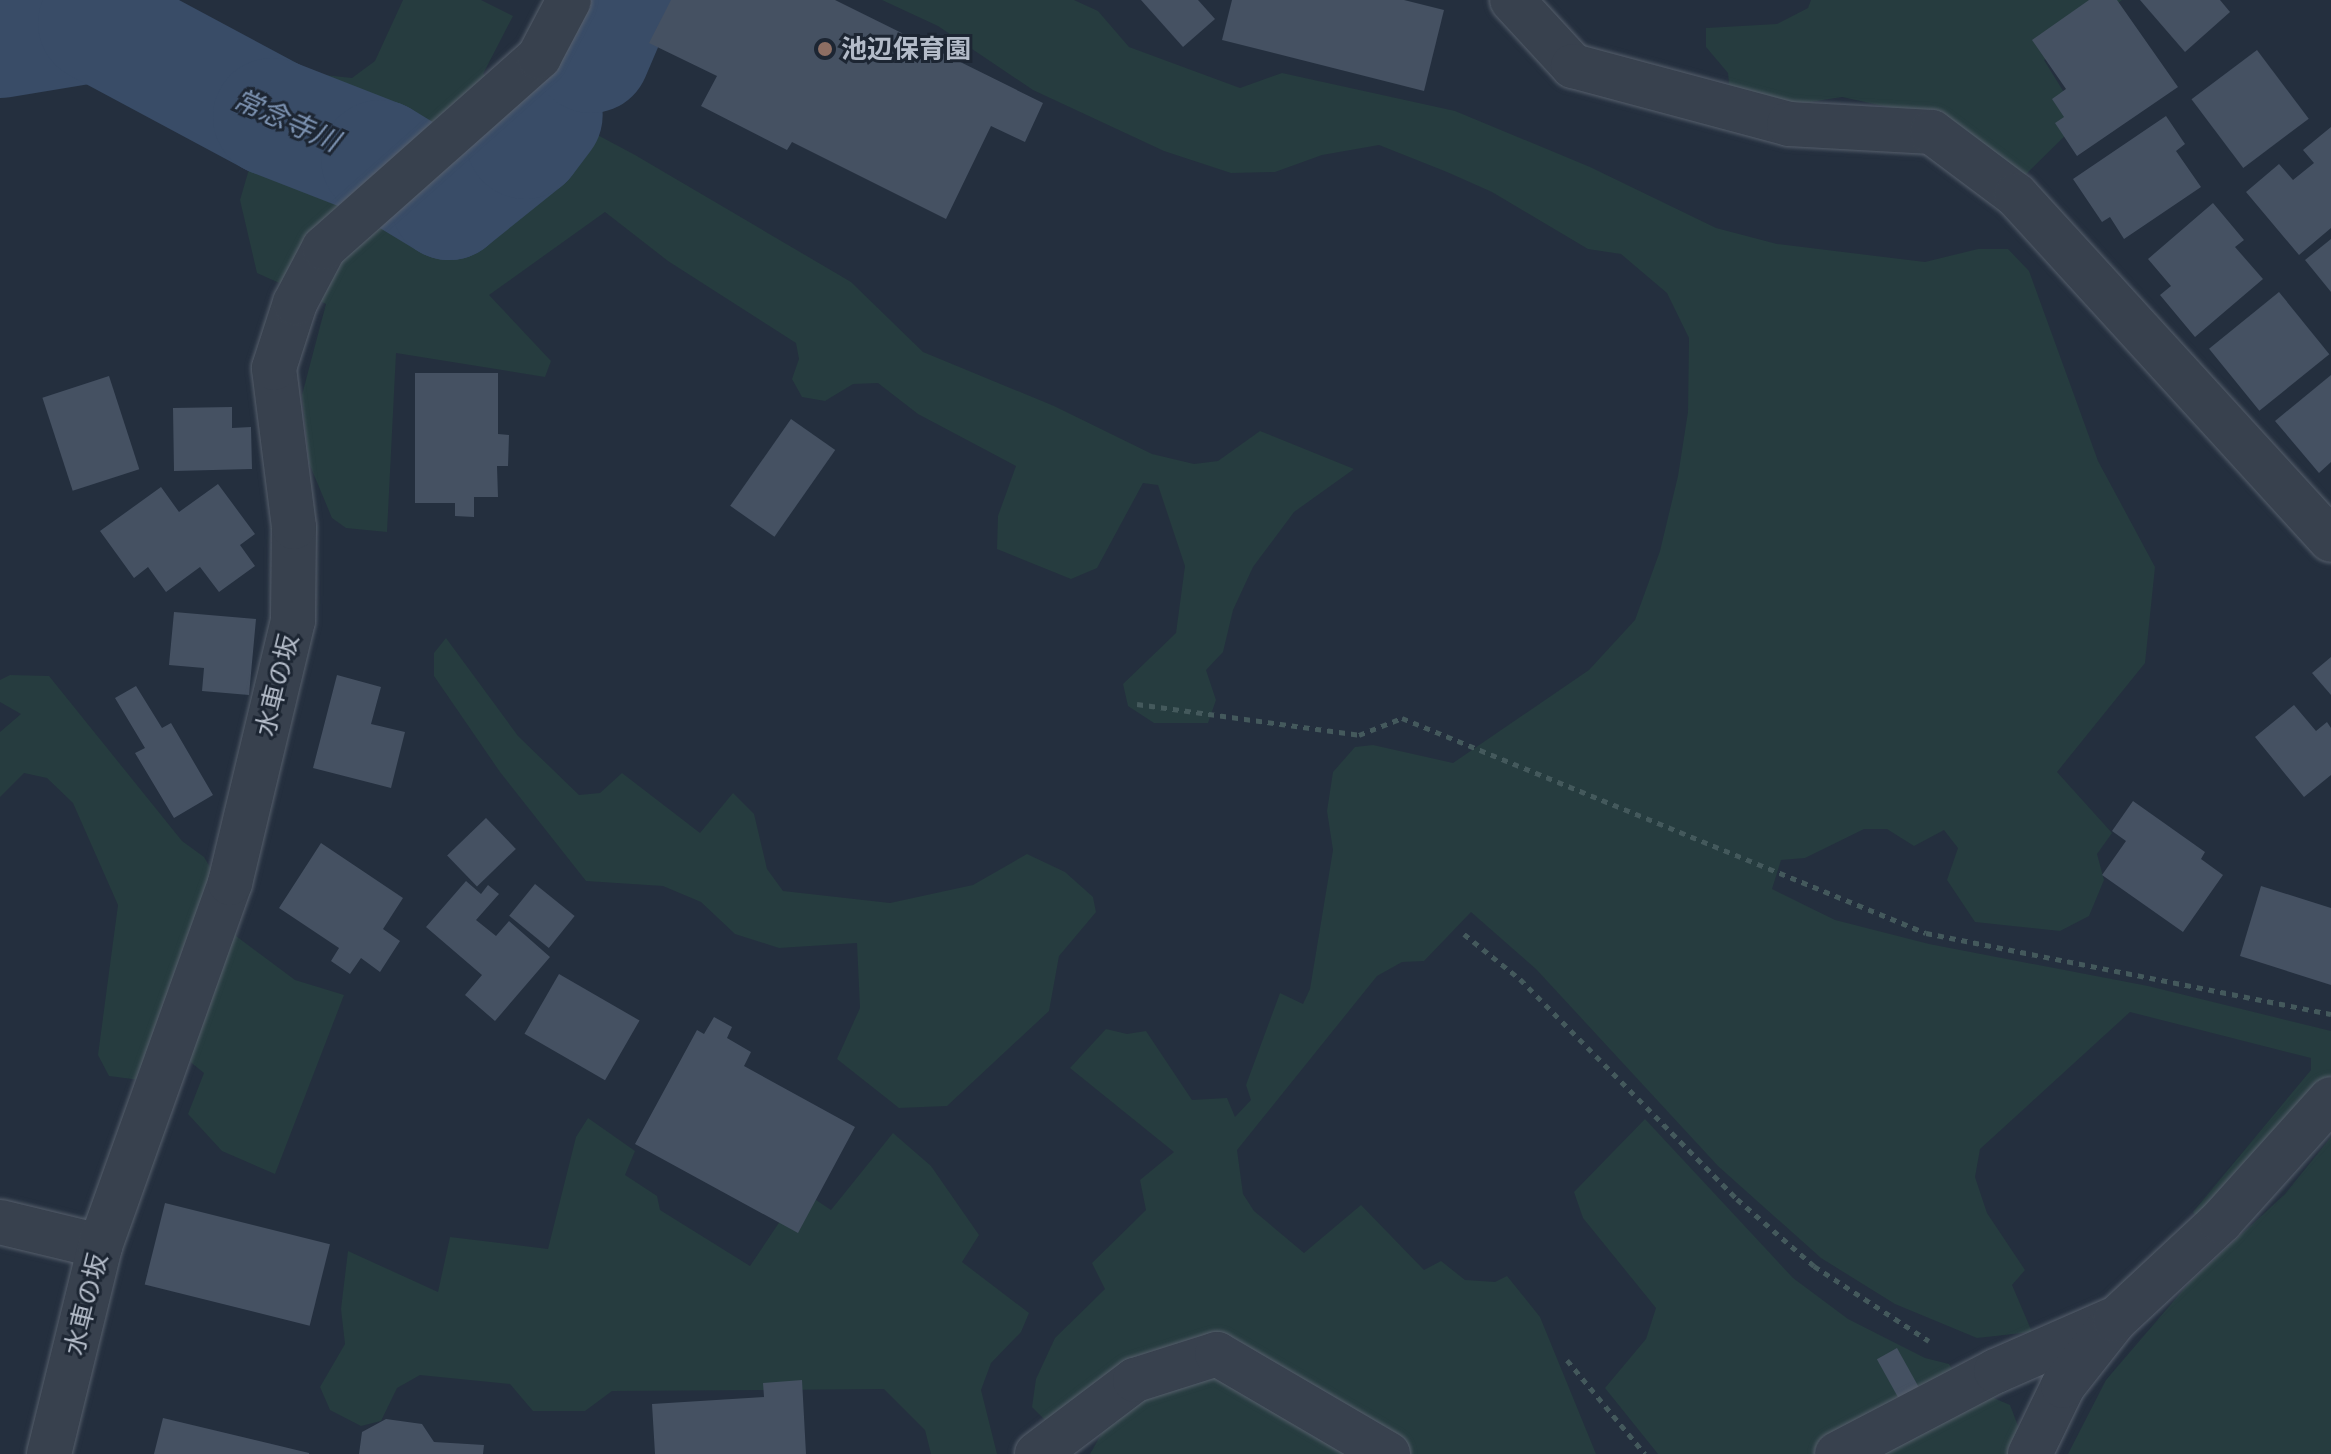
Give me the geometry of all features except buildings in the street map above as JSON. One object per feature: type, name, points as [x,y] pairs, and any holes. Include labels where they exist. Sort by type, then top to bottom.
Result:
[{"type":"street","name":"水車の坂","points":[[49,1454],[100,1246],[230,883],[293,620],[294,527],[274,368],[295,303],[324,248],[539,57],[569,0]]},
{"type":"street","points":[[1512,0],[1573,66],[1789,124],[1932,132],[2016,195],[2331,540]]},
{"type":"street","points":[[2030,1454],[2063,1386],[2115,1320],[2221,1221],[2331,1099]]},
{"type":"street","points":[[0,1222],[100,1246]]},
{"type":"street","points":[[1837,1454],[1996,1371],[2115,1320]]},
{"type":"street","points":[[1037,1454],[1135,1380],[1217,1354],[1388,1454]]},
{"type":"path","points":[[1137,704],[1359,735],[1402,718],[1926,933],[2331,1014]]},
{"type":"path","points":[[1464,934],[1520,979],[1686,1150],[1814,1266],[1894,1320],[1949,1352],[1996,1371]]},
{"type":"path","points":[[1567,1360],[1645,1454]]},
{"type":"green space","points":[[403,0],[481,0],[513,16],[483,74],[635,155],[851,282],[923,352],[1054,406],[1152,454],[1194,464],[1218,461],[1260,431],[1354,469],[1294,512],[1253,567],[1233,610],[1223,652],[1206,670],[1216,700],[1208,723],[1154,723],[1128,706],[1123,684],[1176,633],[1185,566],[1158,485],[1143,483],[1097,568],[1071,579],[997,549],[998,516],[1016,466],[918,414],[878,383],[853,384],[825,401],[802,397],[792,379],[799,359],[796,343],[668,261],[605,212],[489,295],[551,361],[545,377],[396,353],[387,532],[346,528],[332,518],[309,463],[302,395],[326,304],[257,273],[240,200],[278,70],[352,78],[375,61]]},
{"type":"green space","points":[[882,0],[1074,0],[1098,11],[1129,47],[1240,88],[1282,73],[1455,111],[1590,167],[1716,228],[1777,244],[1925,262],[1978,249],[2008,249],[2029,271],[2098,461],[2155,567],[2145,663],[2057,772],[2112,833],[2097,854],[2104,880],[2089,916],[2060,931],[1975,922],[1947,880],[1958,848],[1944,830],[1914,846],[1887,829],[1864,829],[1805,858],[1781,860],[1772,889],[1835,920],[1929,944],[2148,986],[2331,1031],[2331,1075],[2204,1225],[2193,1212],[2311,1070],[2311,1058],[2130,1012],[1980,1149],[1975,1177],[1987,1213],[2025,1270],[2012,1285],[2032,1332],[1977,1338],[1895,1304],[1821,1258],[1718,1166],[1536,969],[1471,912],[1424,961],[1402,962],[1377,976],[1237,1150],[1243,1194],[1254,1211],[1304,1253],[1361,1205],[1424,1270],[1441,1261],[1465,1280],[1495,1282],[1507,1276],[1540,1317],[1596,1454],[1090,1454],[1103,1431],[1048,1423],[1032,1407],[1036,1379],[1055,1338],[1105,1289],[1092,1263],[1146,1210],[1140,1180],[1174,1152],[1070,1068],[1106,1029],[1127,1034],[1146,1031],[1192,1100],[1227,1098],[1235,1117],[1251,1100],[1246,1085],[1280,993],[1303,1004],[1310,989],[1333,850],[1327,811],[1333,772],[1355,747],[1373,745],[1453,763],[1589,670],[1635,620],[1660,551],[1678,476],[1688,412],[1689,338],[1667,293],[1621,254],[1588,249],[1492,192],[1447,172],[1379,145],[1322,155],[1275,172],[1231,173],[1164,151],[1033,90],[938,26]]},
{"type":"green space","points":[[1811,0],[2122,0],[2044,60],[2081,120],[2017,183],[1911,112],[1842,97],[1732,114],[1728,73],[1706,47],[1706,28],[1777,24],[1808,8]]},
{"type":"green space","points":[[446,638],[518,736],[579,795],[600,793],[622,773],[700,833],[733,793],[754,814],[767,869],[783,891],[890,903],[973,885],[1027,854],[1065,872],[1093,897],[1096,912],[1059,956],[1049,1011],[947,1106],[899,1108],[837,1059],[860,1008],[857,943],[779,948],[735,934],[701,902],[663,886],[586,881],[500,772],[434,676],[434,653]]},
{"type":"green space","points":[[10,675],[49,676],[182,841],[204,857],[236,911],[236,936],[295,980],[344,995],[275,1174],[222,1151],[188,1114],[204,1073],[188,1060],[140,1080],[109,1076],[98,1055],[118,905],[73,803],[47,778],[24,773],[0,797],[0,732],[21,714],[0,702],[0,680]]},
{"type":"green space","points":[[588,1118],[635,1151],[625,1175],[657,1196],[660,1210],[750,1266],[801,1190],[831,1210],[893,1133],[931,1166],[979,1235],[962,1262],[1029,1313],[1021,1332],[991,1363],[981,1390],[997,1454],[931,1454],[925,1430],[884,1389],[612,1391],[585,1411],[533,1411],[510,1384],[420,1375],[397,1388],[381,1421],[361,1426],[330,1410],[320,1387],[345,1344],[341,1309],[348,1251],[438,1292],[450,1237],[548,1249],[576,1137]]},
{"type":"green space","points":[[1645,1119],[1793,1278],[1848,1319],[1925,1358],[1949,1364],[1957,1378],[1817,1454],[1658,1454],[1605,1388],[1646,1339],[1656,1308],[1583,1218],[1574,1192]]},
{"type":"green space","points":[[2331,1137],[2331,1454],[2068,1454],[2106,1380],[2189,1283],[2285,1194]]},
{"type":"green space","points":[[1989,1396],[2010,1405],[2023,1439],[2014,1454],[1879,1454]]},
{"type":"waterway","name":"常念寺川","points":[[591,54],[614,0]]},
{"type":"waterway","name":"常念寺川","points":[[0,39],[97,23],[272,117],[380,159],[449,201],[525,140],[544,115]]},
{"type":"place","name":"池辺保育園","points":[[825,49]]}]
